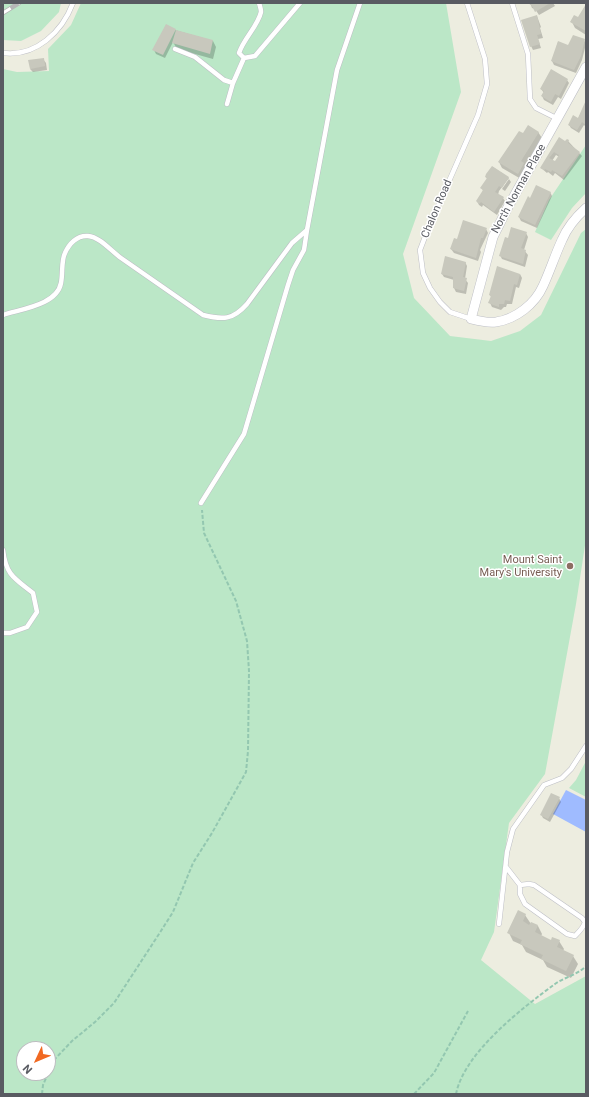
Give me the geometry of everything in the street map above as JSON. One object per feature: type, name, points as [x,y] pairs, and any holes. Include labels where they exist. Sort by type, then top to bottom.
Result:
[{"type":"street","name":"North Norman Place","points":[[471,319],[493,237],[508,207],[586,67]]},
{"type":"street","name":"Chalon Road","points":[[471,319],[484,322],[496,322],[512,317],[525,309],[535,299],[542,287],[562,238],[571,224],[586,208]]},
{"type":"lane","points":[[3,53],[17,54],[39,46],[57,30],[65,19],[73,3]]},
{"type":"lane","points":[[244,58],[239,53],[243,43],[257,22],[261,11],[259,3]]},
{"type":"lane","points":[[244,58],[254,56],[300,3]]},
{"type":"lane","points":[[201,503],[244,434],[288,285],[293,270],[304,250],[338,70],[360,3]]},
{"type":"lane","name":"Chalon Road","points":[[467,3],[485,59],[486,84],[478,115],[420,250],[423,273],[430,288],[440,302],[450,312],[471,319]]},
{"type":"lane","points":[[512,3],[528,54],[530,99],[536,108],[558,119]]},
{"type":"lane","points":[[175,49],[194,57],[224,80],[233,84]]},
{"type":"lane","points":[[226,104],[244,58]]},
{"type":"lane","points":[[3,314],[46,301],[56,294],[61,284],[64,254],[71,242],[78,238],[88,236],[98,240],[119,257],[203,314],[216,318],[230,318],[240,313],[292,243],[307,230]]},
{"type":"lane","points":[[3,550],[5,564],[11,576],[33,593],[37,612],[27,627],[10,633],[3,633]]},
{"type":"lane","points":[[500,924],[507,852],[513,829],[544,784],[562,778],[571,769],[586,746]]},
{"type":"lane","points":[[506,867],[520,885],[520,894],[525,904],[567,934],[575,936],[579,932],[585,922],[582,918],[534,885],[520,885]]},
{"type":"path","points":[[42,1094],[54,1060],[72,1041],[95,1022],[114,1003],[173,912],[193,863],[216,826],[246,772],[248,751],[249,671],[247,641],[236,600],[204,533],[201,503]]},
{"type":"path","points":[[456,1094],[458,1084],[464,1071],[494,1035],[508,1021],[556,983],[575,974],[586,966]]},
{"type":"path","points":[[414,1094],[434,1074],[468,1011]]},
{"type":"green space","points":[[3,3],[61,3],[59,12],[41,31],[21,41],[3,40]]},
{"type":"green space","points":[[81,3],[446,3],[461,92],[403,254],[414,298],[450,336],[491,341],[520,331],[541,315],[581,233],[586,229],[586,539],[576,604],[545,774],[509,823],[494,932],[481,960],[535,1004],[586,976],[586,1094],[3,1094],[3,69],[17,72],[49,71],[48,49],[71,25]]},
{"type":"green space","points":[[586,145],[586,193],[572,208],[551,240],[535,232],[549,200]]},
{"type":"green space","points":[[586,761],[586,797],[569,788],[576,780]]},
{"type":"water","points":[[566,790],[586,800],[586,832],[553,814]]},
{"type":"building","points":[[528,3],[550,3],[535,12],[532,6]]},
{"type":"building","points":[[586,4],[586,31],[570,22],[574,15],[578,17]]},
{"type":"building","points":[[537,15],[541,34],[537,35],[540,44],[530,47],[521,20]]},
{"type":"building","points":[[166,24],[176,29],[163,55],[152,50]]},
{"type":"building","points":[[176,30],[213,40],[210,54],[172,43]]},
{"type":"building","points":[[573,35],[585,39],[581,56],[574,70],[551,61],[558,41],[568,45]]},
{"type":"building","points":[[44,58],[45,66],[30,69],[28,60]]},
{"type":"building","points":[[551,69],[568,79],[559,96],[555,94],[551,102],[541,96],[544,91],[540,89]]},
{"type":"building","points":[[586,100],[586,125],[582,122],[577,130],[568,125],[573,115],[578,118]]},
{"type":"building","points":[[528,125],[539,132],[521,161],[524,163],[518,174],[498,162],[519,131],[523,133]]},
{"type":"building","points":[[559,137],[565,141],[567,139],[569,140],[568,143],[580,152],[562,176],[552,170],[551,172],[540,168]],"holes":[[[554,152],[559,155],[555,161],[549,158]]]},
{"type":"building","points":[[492,166],[509,177],[502,188],[499,186],[495,192],[504,197],[494,212],[481,202],[479,204],[476,201],[483,190],[480,188],[487,178],[485,177],[486,174]]},
{"type":"building","points":[[536,185],[551,192],[535,225],[518,217],[528,196],[530,198]]},
{"type":"building","points":[[463,220],[487,228],[483,238],[481,238],[476,258],[450,249],[454,238],[457,239]]},
{"type":"building","points":[[511,227],[527,232],[521,248],[526,250],[523,264],[499,256],[505,237],[508,238]]},
{"type":"building","points":[[445,256],[466,262],[463,277],[467,278],[464,291],[453,288],[453,277],[441,274]]},
{"type":"building","points":[[497,266],[520,274],[517,285],[514,284],[510,301],[505,300],[504,304],[499,304],[499,307],[488,303],[491,296],[489,295]]},
{"type":"building","points":[[551,793],[560,797],[548,819],[540,815]]},
{"type":"building","points":[[518,910],[526,914],[523,921],[529,925],[531,922],[538,925],[535,932],[551,940],[552,937],[560,940],[557,947],[574,955],[566,971],[541,959],[543,955],[520,944],[522,940],[507,933]]},
{"type":"railway","points":[[3,13],[19,3]]},
{"type":"place","name":"Mount Saint Mary's University","points":[[570,566]]}]
